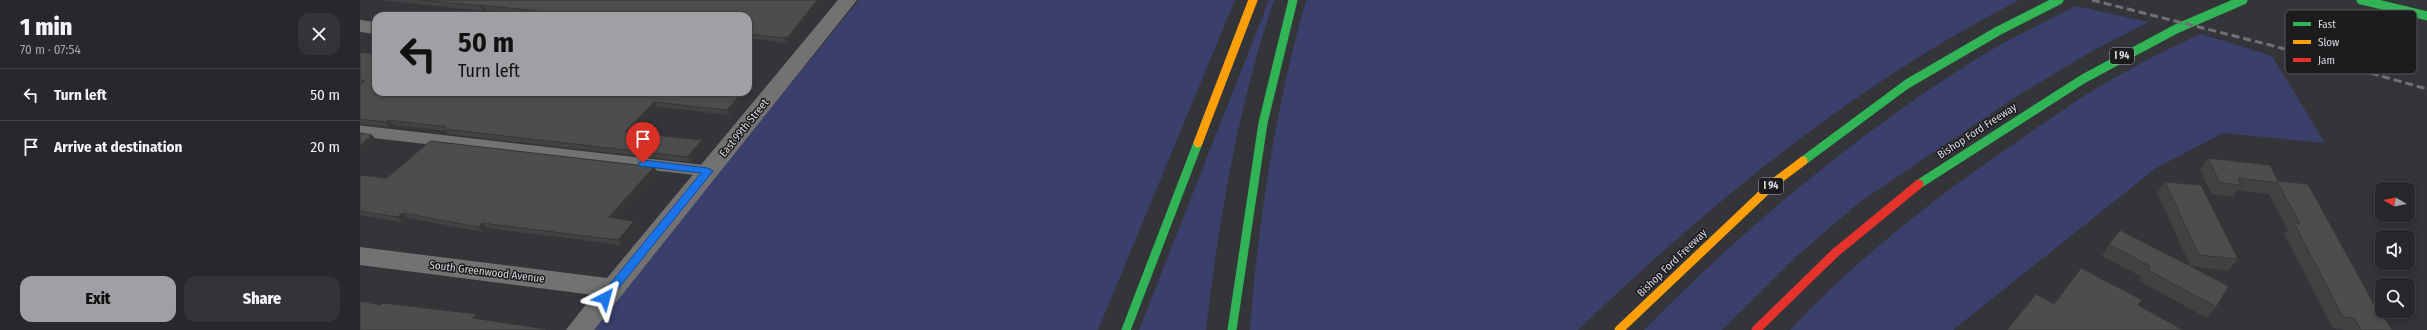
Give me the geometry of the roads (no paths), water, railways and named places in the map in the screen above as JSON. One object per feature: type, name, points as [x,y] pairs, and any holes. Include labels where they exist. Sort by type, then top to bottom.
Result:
[{"type":"main road","points":[[1126,330],[1253,0]]},
{"type":"main road","points":[[1232,330],[1250,190],[1267,96],[1293,0]]},
{"type":"main road","name":"Bishop Ford Freeway","points":[[1619,330],[1775,182],[1907,84],[1998,30],[2059,0]]},
{"type":"main road","name":"Bishop Ford Freeway","points":[[1756,330],[1776,309],[1870,224],[1921,182],[2081,78],[2124,54],[2243,0]]},
{"type":"main road","points":[[2361,0],[2402,10]]},
{"type":"main road","points":[[2417,14],[2427,16]]},
{"type":"street","name":"East 99th Street","points":[[579,330],[848,0]]},
{"type":"street","points":[[360,26],[372,28]]},
{"type":"street","name":"South Greenwood Avenue","points":[[360,256],[613,288]]},
{"type":"lane","points":[[360,130],[708,171]]},
{"type":"railway","points":[[2092,0],[2285,49]]},
{"type":"railway","points":[[2374,74],[2427,89]]}]
